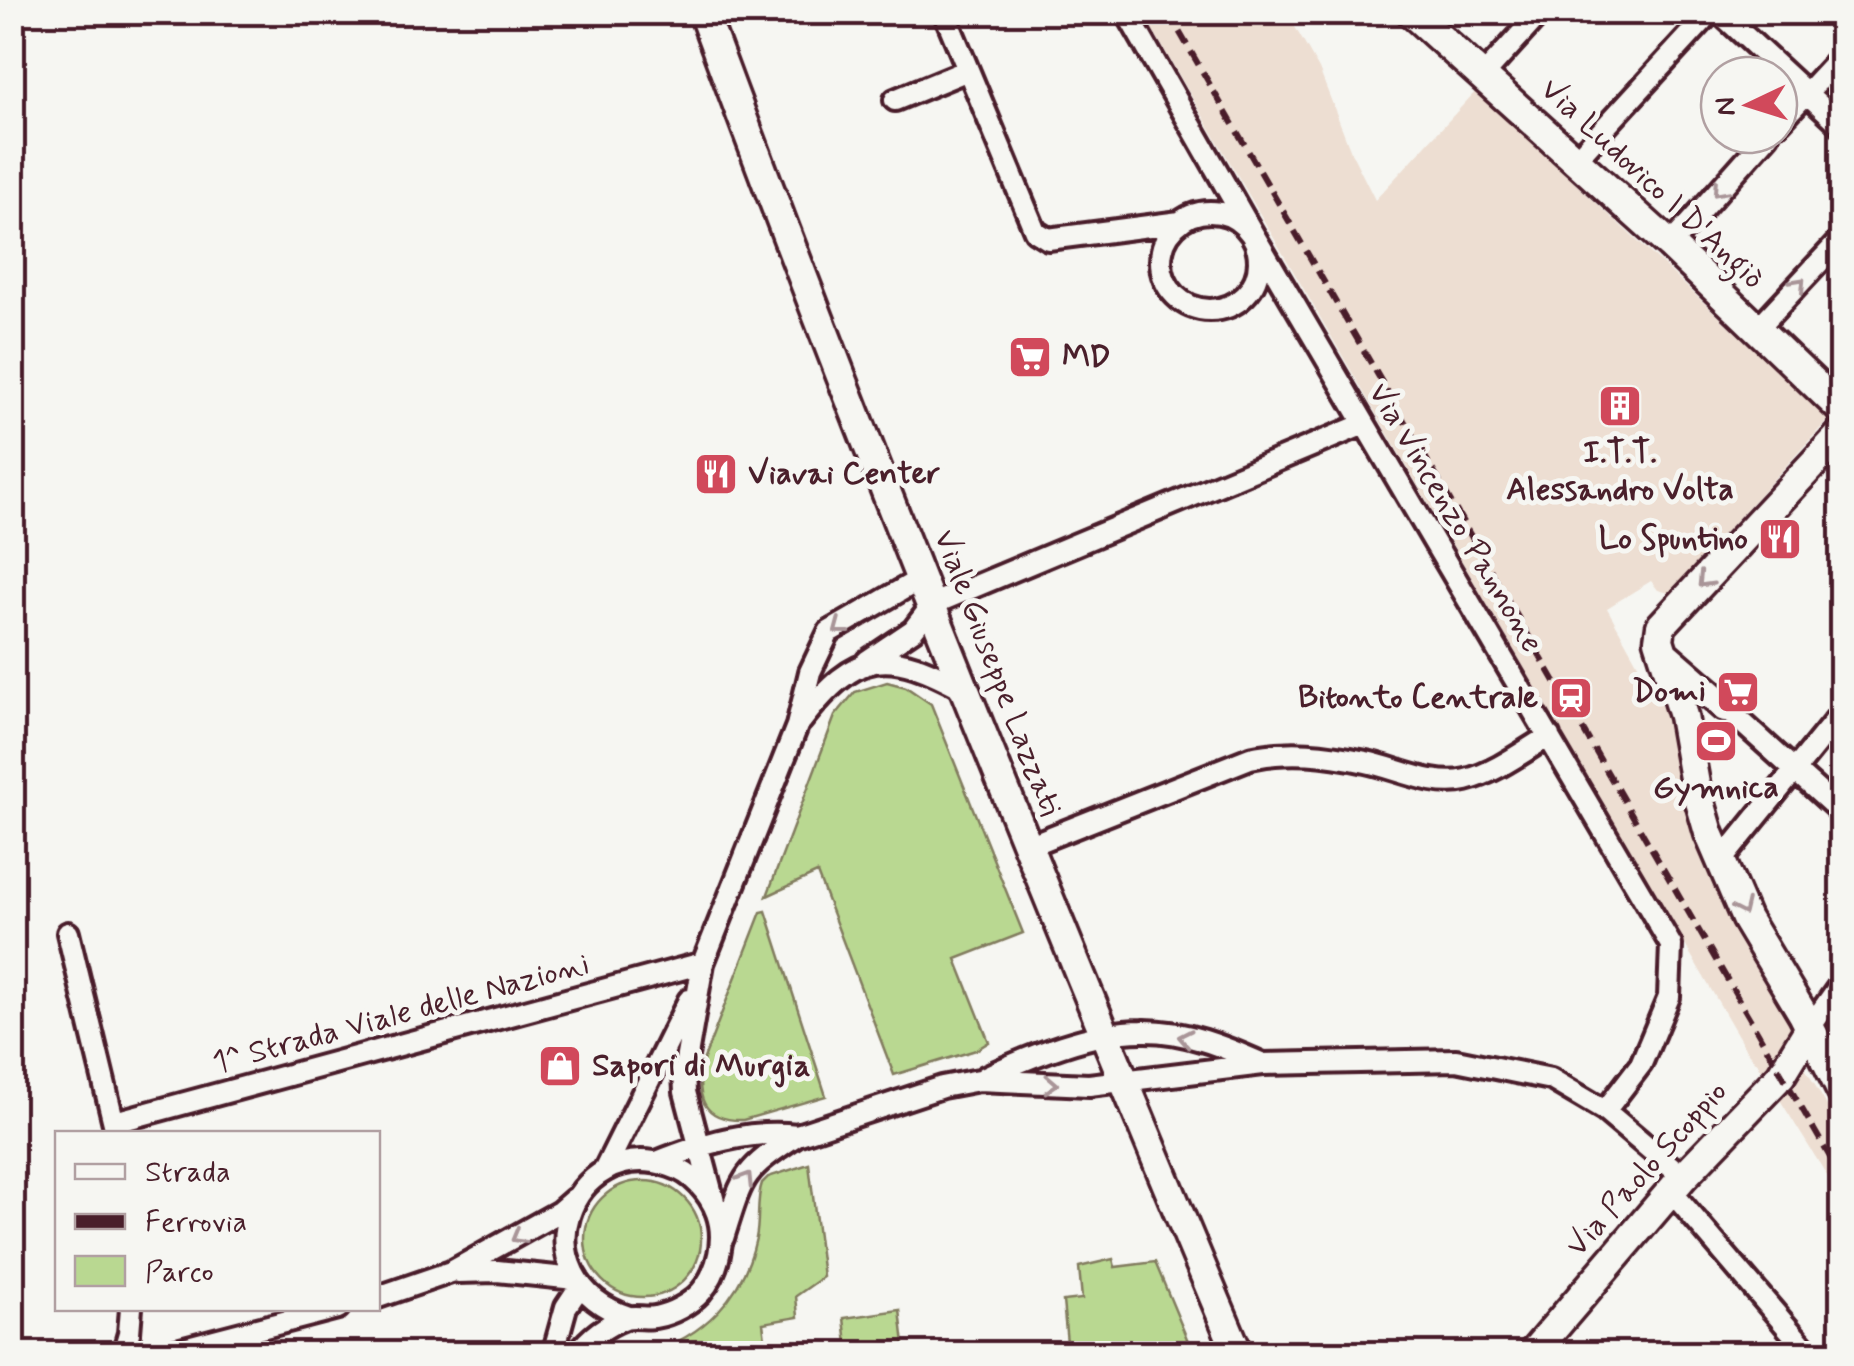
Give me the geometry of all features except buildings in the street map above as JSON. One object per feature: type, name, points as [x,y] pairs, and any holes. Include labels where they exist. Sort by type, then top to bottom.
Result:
[{"type":"street","points":[[944,12],[1035,231],[1048,239],[1180,222],[1210,212],[1225,214],[1253,234],[1259,267],[1254,284],[1230,307],[1214,311],[1182,303],[1164,278],[1163,247],[1180,222]]},
{"type":"street","name":"Via Ludovico I D'Angiò","points":[[1412,12],[1670,244],[1842,410]]},
{"type":"street","points":[[1482,77],[1541,12]]},
{"type":"street","points":[[1576,160],[1715,12],[1842,126]]},
{"type":"street","name":"Via Vincenzo Pannone","points":[[1128,15],[1671,944],[1669,998],[1641,1064],[1605,1110]]},
{"type":"street","name":"Viale Giuseppe Lazzati","points":[[707,20],[1104,1037],[1238,1354]]},
{"type":"street","points":[[1799,101],[1842,55]]},
{"type":"street","points":[[895,100],[968,70]]},
{"type":"street","points":[[1670,244],[1750,155]]},
{"type":"street","points":[[1757,329],[1842,238]]},
{"type":"street","points":[[721,1242],[717,1213],[688,1109],[684,1073],[697,984],[797,726],[810,672],[829,632],[1364,424]]},
{"type":"street","points":[[1662,639],[1842,432]]},
{"type":"street","points":[[797,726],[846,672],[913,630],[928,591]]},
{"type":"street","points":[[1662,639],[1724,707],[1842,813]]},
{"type":"street","points":[[1662,639],[1683,716],[1698,797],[1721,861],[1746,918],[1842,1092]]},
{"type":"street","points":[[867,662],[904,662],[966,690]]},
{"type":"street","points":[[1683,716],[1724,707]]},
{"type":"street","points":[[1721,861],[1842,712]]},
{"type":"street","points":[[1028,846],[1250,758],[1308,753],[1367,762],[1431,779],[1465,780],[1549,736]]},
{"type":"street","points":[[68,933],[115,1128]]},
{"type":"street","name":"1^ Strada Viale delle Nazioni","points":[[115,1128],[703,963]]},
{"type":"street","points":[[1809,1028],[1842,982]]},
{"type":"street","points":[[380,1296],[451,1272],[559,1212],[604,1171],[697,984]]},
{"type":"street","name":"Via Paolo Scoppio","points":[[1532,1354],[1677,1184],[1782,1075],[1809,1028]]},
{"type":"street","points":[[978,1080],[1041,1051],[1142,1031],[1221,1046],[1262,1064]]},
{"type":"street","points":[[576,1354],[599,1331],[629,1317],[656,1317],[681,1308],[702,1291],[716,1268],[740,1183],[749,1170],[797,1136],[942,1087],[978,1080],[1124,1083],[1262,1064],[1456,1060],[1551,1080],[1605,1110],[1677,1184],[1810,1354]]},
{"type":"street","points":[[657,1162],[700,1145],[738,1137],[781,1133],[797,1136]]},
{"type":"street","points":[[604,1171],[630,1162],[657,1162],[677,1168],[708,1195],[717,1213]]},
{"type":"street","points":[[579,1194],[569,1214],[567,1258],[578,1283],[594,1300],[629,1317]]},
{"type":"street","points":[[451,1272],[497,1272],[578,1283]]},
{"type":"street","points":[[553,1354],[566,1307],[578,1283]]},
{"type":"street","points":[[123,1354],[130,1311]]},
{"type":"street","points":[[161,1354],[326,1311]]},
{"type":"shaded area","points":[[1143,13],[1203,13],[1210,24],[1230,13],[1287,13],[1319,69],[1352,154],[1375,200],[1476,91],[1829,419],[1669,593],[1658,590],[1651,581],[1607,608],[1668,718],[1690,821],[1793,1024],[1786,1035],[1841,1130],[1841,1198],[1748,1053]]},
{"type":"green space","points":[[887,682],[906,687],[931,704],[1023,933],[956,959],[989,1042],[976,1050],[894,1075],[817,873],[767,896],[835,716],[855,692]]},
{"type":"green space","points":[[766,911],[826,1096],[743,1120],[729,1119],[710,1111],[705,1104],[700,1085],[703,1061],[761,912]]},
{"type":"green space","points":[[809,1164],[823,1277],[796,1296],[798,1317],[763,1323],[765,1339],[721,1346],[721,1353],[647,1353],[686,1337],[718,1311],[742,1278],[750,1259],[762,1183],[768,1177]]},
{"type":"green space","points":[[643,1181],[665,1185],[684,1198],[697,1217],[701,1239],[697,1261],[684,1280],[665,1293],[643,1297],[621,1293],[602,1280],[589,1261],[585,1239],[589,1217],[602,1198],[621,1185]]},
{"type":"green space","points":[[1113,1259],[1115,1267],[1155,1262],[1193,1353],[1068,1353],[1063,1301],[1082,1299],[1079,1267]]},
{"type":"green space","points":[[900,1310],[905,1353],[848,1353],[844,1318]]},
{"type":"railway","points":[[1168,12],[1842,1178]]},
{"type":"place","name":"MD","points":[[1030,357]]},
{"type":"place","name":"I.T.T. Alessandro Volta","points":[[1620,406]]},
{"type":"place","name":"Viavai Center","points":[[716,474]]},
{"type":"place","name":"Lo Spuntino","points":[[1780,539]]},
{"type":"place","name":"Domi","points":[[1738,692]]},
{"type":"place","name":"Bitonto Centrale","points":[[1571,698]]},
{"type":"place","name":"Gymnica","points":[[1716,741]]},
{"type":"place","name":"Sapori di Murgia","points":[[560,1066]]}]
